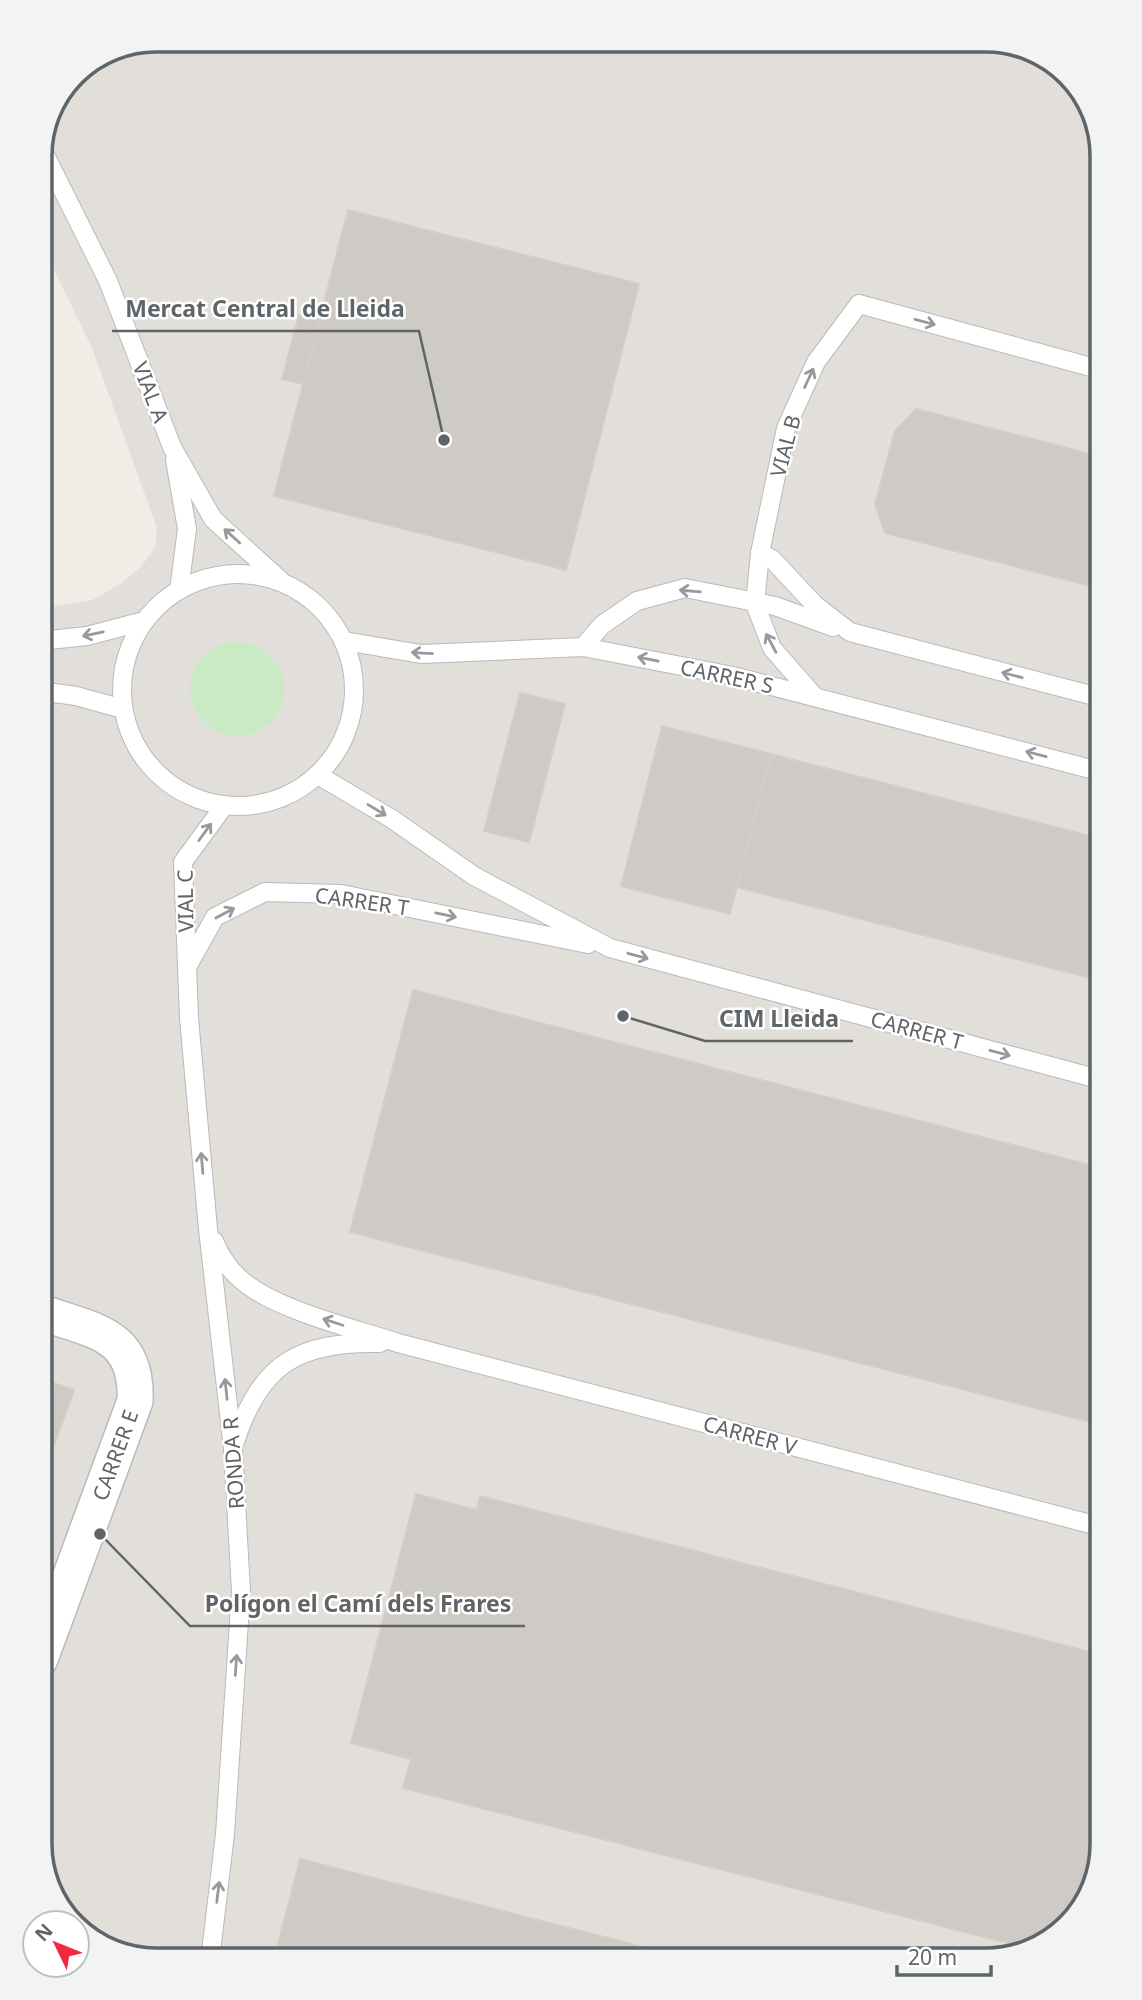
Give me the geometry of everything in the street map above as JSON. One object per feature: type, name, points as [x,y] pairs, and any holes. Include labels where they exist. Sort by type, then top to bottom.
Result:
[{"type":"street","name":"CARRER E","points":[[53,1316],[108,1337],[126,1351],[136,1379],[135,1401],[53,1624]]},
{"type":"lane","name":"VIAL A","points":[[53,172],[108,281],[172,447],[213,519],[282,581]]},
{"type":"lane","name":"VIAL B","points":[[814,696],[772,648],[755,604],[760,553],[786,428],[816,362],[859,304],[1090,367]]},
{"type":"lane","name":"VIAL A","points":[[172,447],[187,528],[179,590]]},
{"type":"lane","points":[[760,553],[772,559],[814,604],[850,632]]},
{"type":"lane","points":[[247,573],[282,581],[307,596],[329,615],[344,640],[354,675],[353,712],[341,746],[318,775],[290,794],[258,805],[224,806],[188,796],[157,775],[135,745],[123,709],[122,678],[129,648],[144,621],[160,603],[179,590],[212,576],[247,573]]},
{"type":"lane","points":[[583,646],[602,625],[637,601],[685,589],[775,606],[850,632],[1090,695]]},
{"type":"lane","points":[[53,640],[87,636],[144,621]]},
{"type":"lane","name":"CARRER S","points":[[344,640],[421,654],[583,646],[814,696],[1090,769]]},
{"type":"lane","points":[[53,693],[123,709]]},
{"type":"lane","name":"CARRER T","points":[[318,775],[392,819],[474,876],[610,948]]},
{"type":"lane","name":"VIAL C","points":[[187,967],[183,862],[224,806]]},
{"type":"lane","name":"CARRER T","points":[[187,967],[215,917],[265,892],[341,894],[610,948],[1090,1077]]},
{"type":"lane","name":"RONDA R","points":[[187,967],[208,1229],[233,1449],[241,1591],[225,1834],[211,1947]]},
{"type":"lane","name":"CARRER V","points":[[208,1229],[225,1262],[244,1282],[293,1308],[398,1343],[1090,1524]]},
{"type":"lane","name":"CARRER V","points":[[233,1449],[245,1411],[286,1359],[342,1342],[398,1343]]},
{"type":"shaded area","points":[[143,53],[993,53],[1019,58],[1043,70],[1064,88],[1079,110],[1086,129],[1090,156],[1090,1844],[1086,1871],[1072,1901],[1054,1922],[1032,1937],[1013,1944],[986,1948],[149,1947],[123,1942],[99,1930],[91,1924],[91,1909],[76,1909],[63,1890],[54,1864],[53,1844],[53,607],[92,600],[120,584],[141,567],[155,547],[157,528],[92,348],[53,268],[53,149],[56,129],[63,110],[74,93],[104,66]]},
{"type":"green space","points":[[237,642],[255,646],[270,656],[280,671],[284,689],[280,707],[270,722],[255,732],[237,736],[219,732],[204,722],[194,707],[190,689],[194,671],[204,656],[219,646]]},
{"type":"building","points":[[348,210],[639,284],[566,570],[274,496]]},
{"type":"building","points":[[299,315],[320,320],[303,384],[282,379]]},
{"type":"building","points":[[916,409],[1090,454],[1090,586],[885,533],[875,504],[895,431]]},
{"type":"building","points":[[520,693],[565,704],[529,842],[484,831]]},
{"type":"building","points":[[662,726],[771,754],[730,914],[621,886]]},
{"type":"building","points":[[771,754],[1090,836],[1090,978],[737,887]]},
{"type":"building","points":[[413,990],[1090,1165],[1090,1422],[350,1232]]},
{"type":"building","points":[[53,1383],[74,1390],[53,1448]]},
{"type":"building","points":[[416,1494],[477,1510],[480,1496],[1090,1652],[1089,1857],[1082,1883],[1064,1912],[1032,1937],[1012,1944],[403,1788],[411,1759],[351,1743]]},
{"type":"building","points":[[300,1859],[646,1948],[277,1947]]},
{"type":"place","name":"Mercat Central de Lleida","points":[[444,440]]},
{"type":"place","name":"CIM Lleida","points":[[623,1016]]},
{"type":"place","name":"Polígon el Camí dels Frares","points":[[100,1534]]}]
